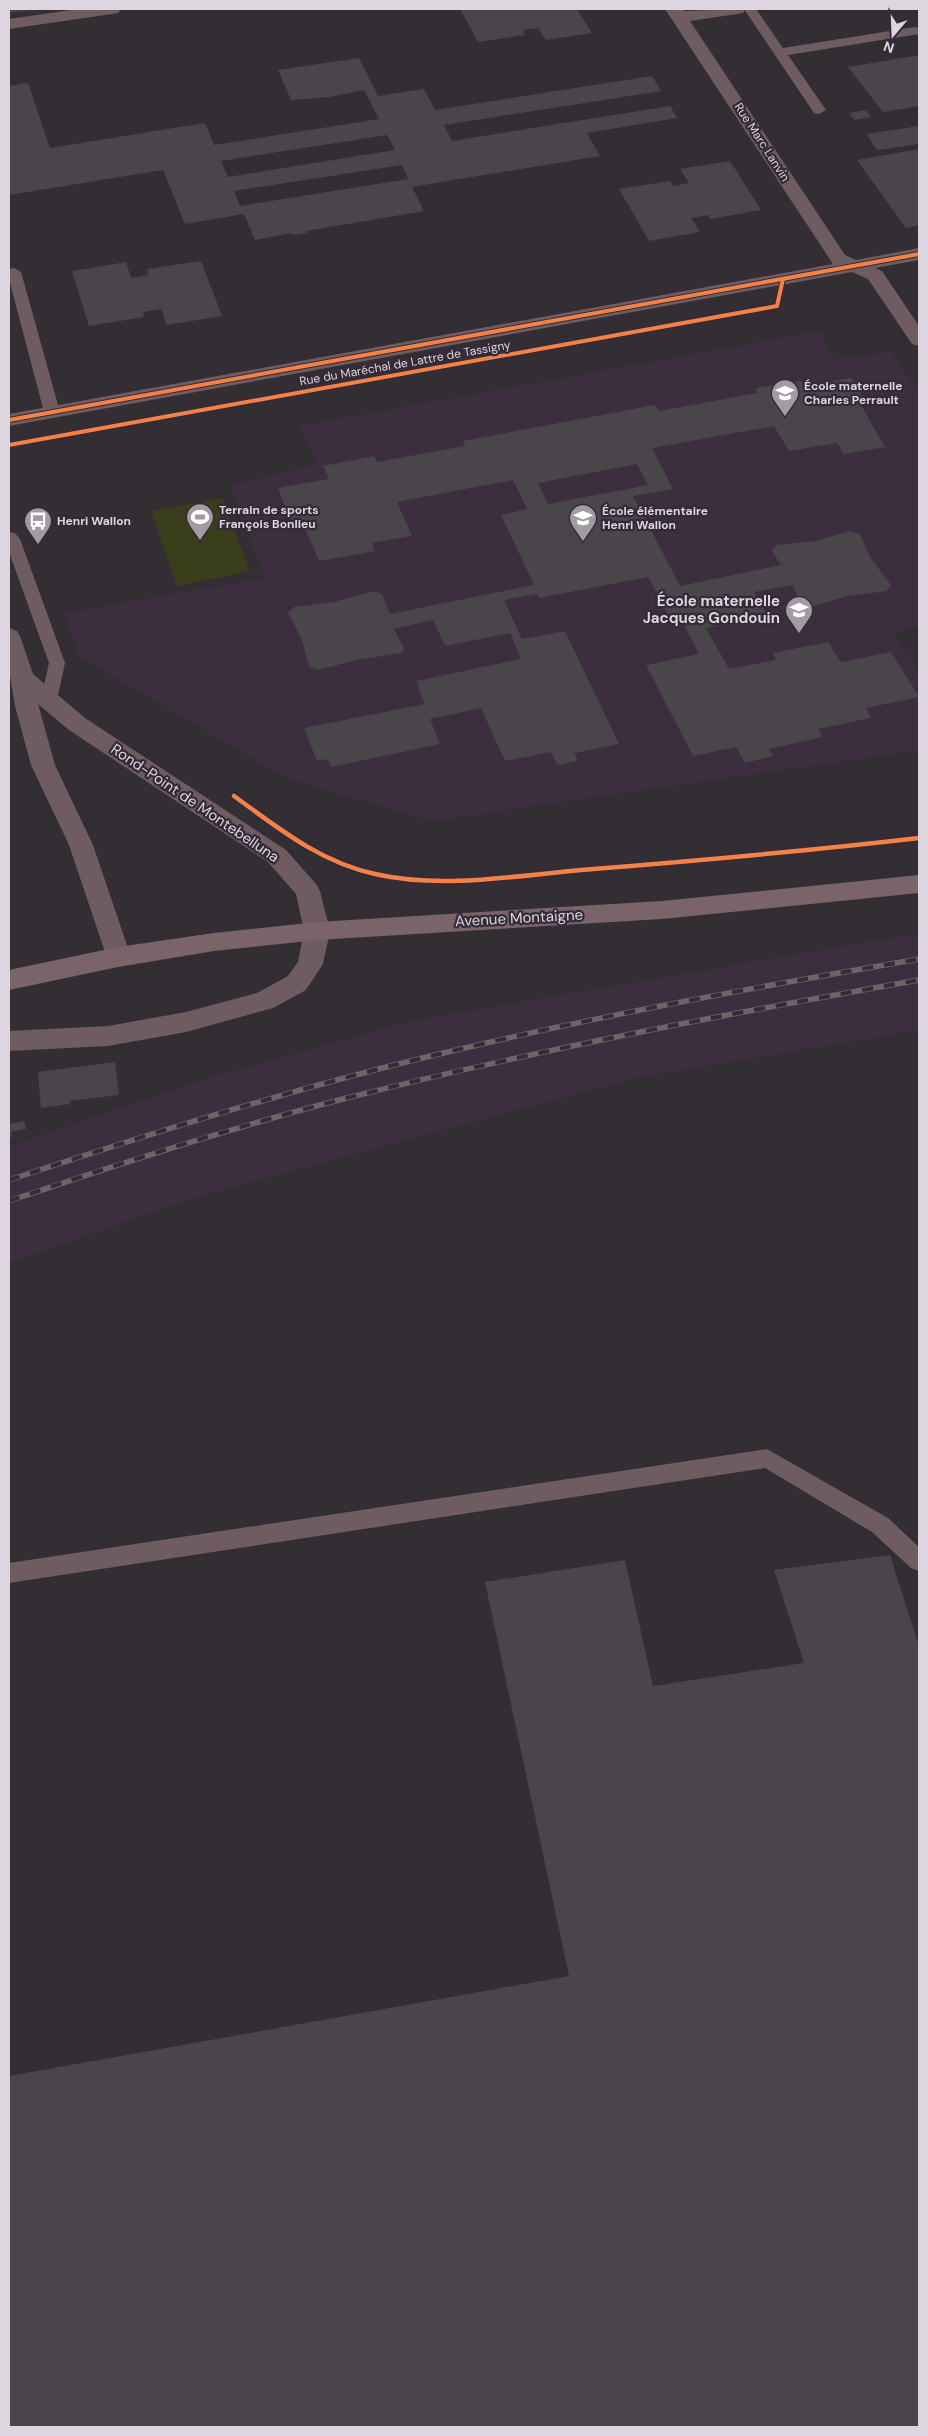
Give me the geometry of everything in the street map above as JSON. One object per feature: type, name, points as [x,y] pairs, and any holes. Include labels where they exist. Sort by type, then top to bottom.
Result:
[{"type":"main road","name":"Avenue Montaigne","points":[[9,980],[118,957],[214,942],[317,932],[662,910],[919,884]]},
{"type":"street","points":[[9,24],[112,9]]},
{"type":"street","points":[[676,13],[736,9]]},
{"type":"street","name":"Rue Marc Lanvin","points":[[676,13],[838,259],[875,275],[919,340]]},
{"type":"street","name":"Rue du Maréchal de Lattre de Tassigny","points":[[9,420],[515,330],[919,254]]},
{"type":"street","points":[[9,636],[43,766],[81,845],[118,957]]},
{"type":"street","name":"Rond-Point de Montebelluna","points":[[9,1041],[108,1036],[186,1022],[264,1001],[297,983],[310,964],[317,932],[308,891],[277,856],[77,724],[17,669]]},
{"type":"lane","points":[[750,9],[819,110]]},
{"type":"lane","points":[[780,52],[916,30]]},
{"type":"lane","points":[[14,272],[52,412]]},
{"type":"lane","points":[[9,537],[12,539],[57,663],[49,700]]},
{"type":"lane","points":[[9,1573],[767,1458],[880,1525],[919,1561]]},
{"type":"shaded area","points":[[820,331],[835,359],[891,352],[919,394],[919,626],[893,633],[919,672],[919,750],[431,821],[286,778],[77,655],[66,613],[265,578],[230,486],[319,464],[299,426]]},
{"type":"shaded area","points":[[919,933],[919,1030],[639,1077],[190,1199],[9,1263],[9,1146],[219,1075],[412,1021]]},
{"type":"green space","name":"Terrain de sports François Bonlieu","points":[[222,498],[250,571],[177,586],[151,511]]},
{"type":"building","points":[[9,9],[31,9],[31,10],[9,13]]},
{"type":"building","points":[[460,9],[577,9],[592,33],[546,40],[538,28],[523,30],[525,35],[478,42]]},
{"type":"building","points":[[919,55],[919,106],[883,112],[848,67]]},
{"type":"building","points":[[359,58],[378,96],[424,89],[435,110],[652,76],[661,91],[444,125],[452,141],[670,106],[677,118],[587,133],[600,156],[412,187],[424,211],[306,231],[307,233],[293,235],[292,233],[255,240],[244,214],[185,224],[163,170],[9,195],[9,86],[28,83],[50,148],[205,123],[214,145],[379,119],[364,90],[329,97],[291,100],[278,70]],"holes":[[[387,135],[395,150],[228,177],[221,161]],[[402,165],[408,179],[240,206],[234,191]]]},
{"type":"building","points":[[866,110],[871,117],[854,120],[849,113]]},
{"type":"building","points":[[919,126],[919,144],[877,150],[866,134]]},
{"type":"building","points":[[919,149],[919,225],[906,228],[857,160]]},
{"type":"building","points":[[730,161],[761,210],[711,219],[708,215],[691,218],[700,232],[649,241],[619,189],[670,181],[673,186],[689,183],[680,169]]},
{"type":"building","points":[[201,261],[222,316],[167,325],[161,309],[143,312],[144,317],[89,326],[72,271],[126,262],[131,278],[148,275],[147,269]]},
{"type":"building","points":[[851,378],[867,404],[861,405],[885,447],[844,454],[837,443],[789,451],[774,426],[652,448],[673,489],[633,496],[680,586],[781,565],[772,551],[777,545],[815,541],[850,531],[860,534],[870,557],[891,585],[887,591],[848,596],[810,607],[800,603],[793,585],[754,592],[767,615],[706,628],[729,669],[776,660],[773,653],[828,642],[841,662],[891,652],[919,697],[866,708],[871,718],[818,729],[822,737],[769,749],[773,756],[745,763],[736,747],[693,756],[646,665],[699,654],[678,613],[668,615],[648,577],[539,598],[537,594],[504,600],[522,639],[565,631],[619,744],[574,753],[578,761],[557,765],[551,752],[505,761],[481,708],[430,719],[440,744],[331,767],[327,759],[317,761],[304,728],[425,704],[416,681],[521,659],[510,633],[445,646],[433,620],[394,629],[404,648],[401,653],[357,660],[318,670],[309,667],[302,639],[288,613],[294,607],[334,602],[375,591],[382,594],[390,614],[534,585],[501,515],[527,509],[513,480],[397,502],[412,536],[372,543],[375,551],[319,561],[305,528],[294,530],[278,488],[329,479],[323,466],[374,456],[377,462],[465,446],[463,441],[655,405],[659,411],[758,393],[756,388],[801,381],[804,386]],"holes":[[[637,464],[648,485],[548,504],[538,483]]]},
{"type":"building","points":[[115,1062],[119,1095],[70,1101],[70,1104],[41,1108],[38,1072]]},
{"type":"building","points":[[24,1121],[26,1129],[11,1132],[12,1137],[9,1138],[9,1124]]},
{"type":"building","points":[[890,1555],[919,1646],[919,2427],[9,2427],[9,2076],[569,1976],[485,1582],[625,1560],[653,1686],[804,1663],[774,1570]]},
{"type":"railway","points":[[9,1180],[229,1111],[396,1065],[627,1013],[919,959]]},
{"type":"railway","points":[[9,1201],[219,1133],[347,1098],[489,1064],[632,1034],[919,980]]},
{"type":"cycle path","points":[[9,420],[919,254]]},
{"type":"cycle path","points":[[9,445],[777,306],[783,279]]},
{"type":"cycle path","points":[[234,796],[289,836],[333,861],[375,874],[433,880],[495,878],[750,856],[919,838]]},
{"type":"place","name":"École maternelle Charles Perrault","points":[[785,417]]},
{"type":"place","name":"Terrain de sports François Bonlieu","points":[[200,541]]},
{"type":"place","name":"École élémentaire Henri Wallon","points":[[583,542]]},
{"type":"place","name":"Henri Wallon","points":[[38,545]]},
{"type":"place","name":"École maternelle Jacques Gondouin","points":[[799,634]]}]
